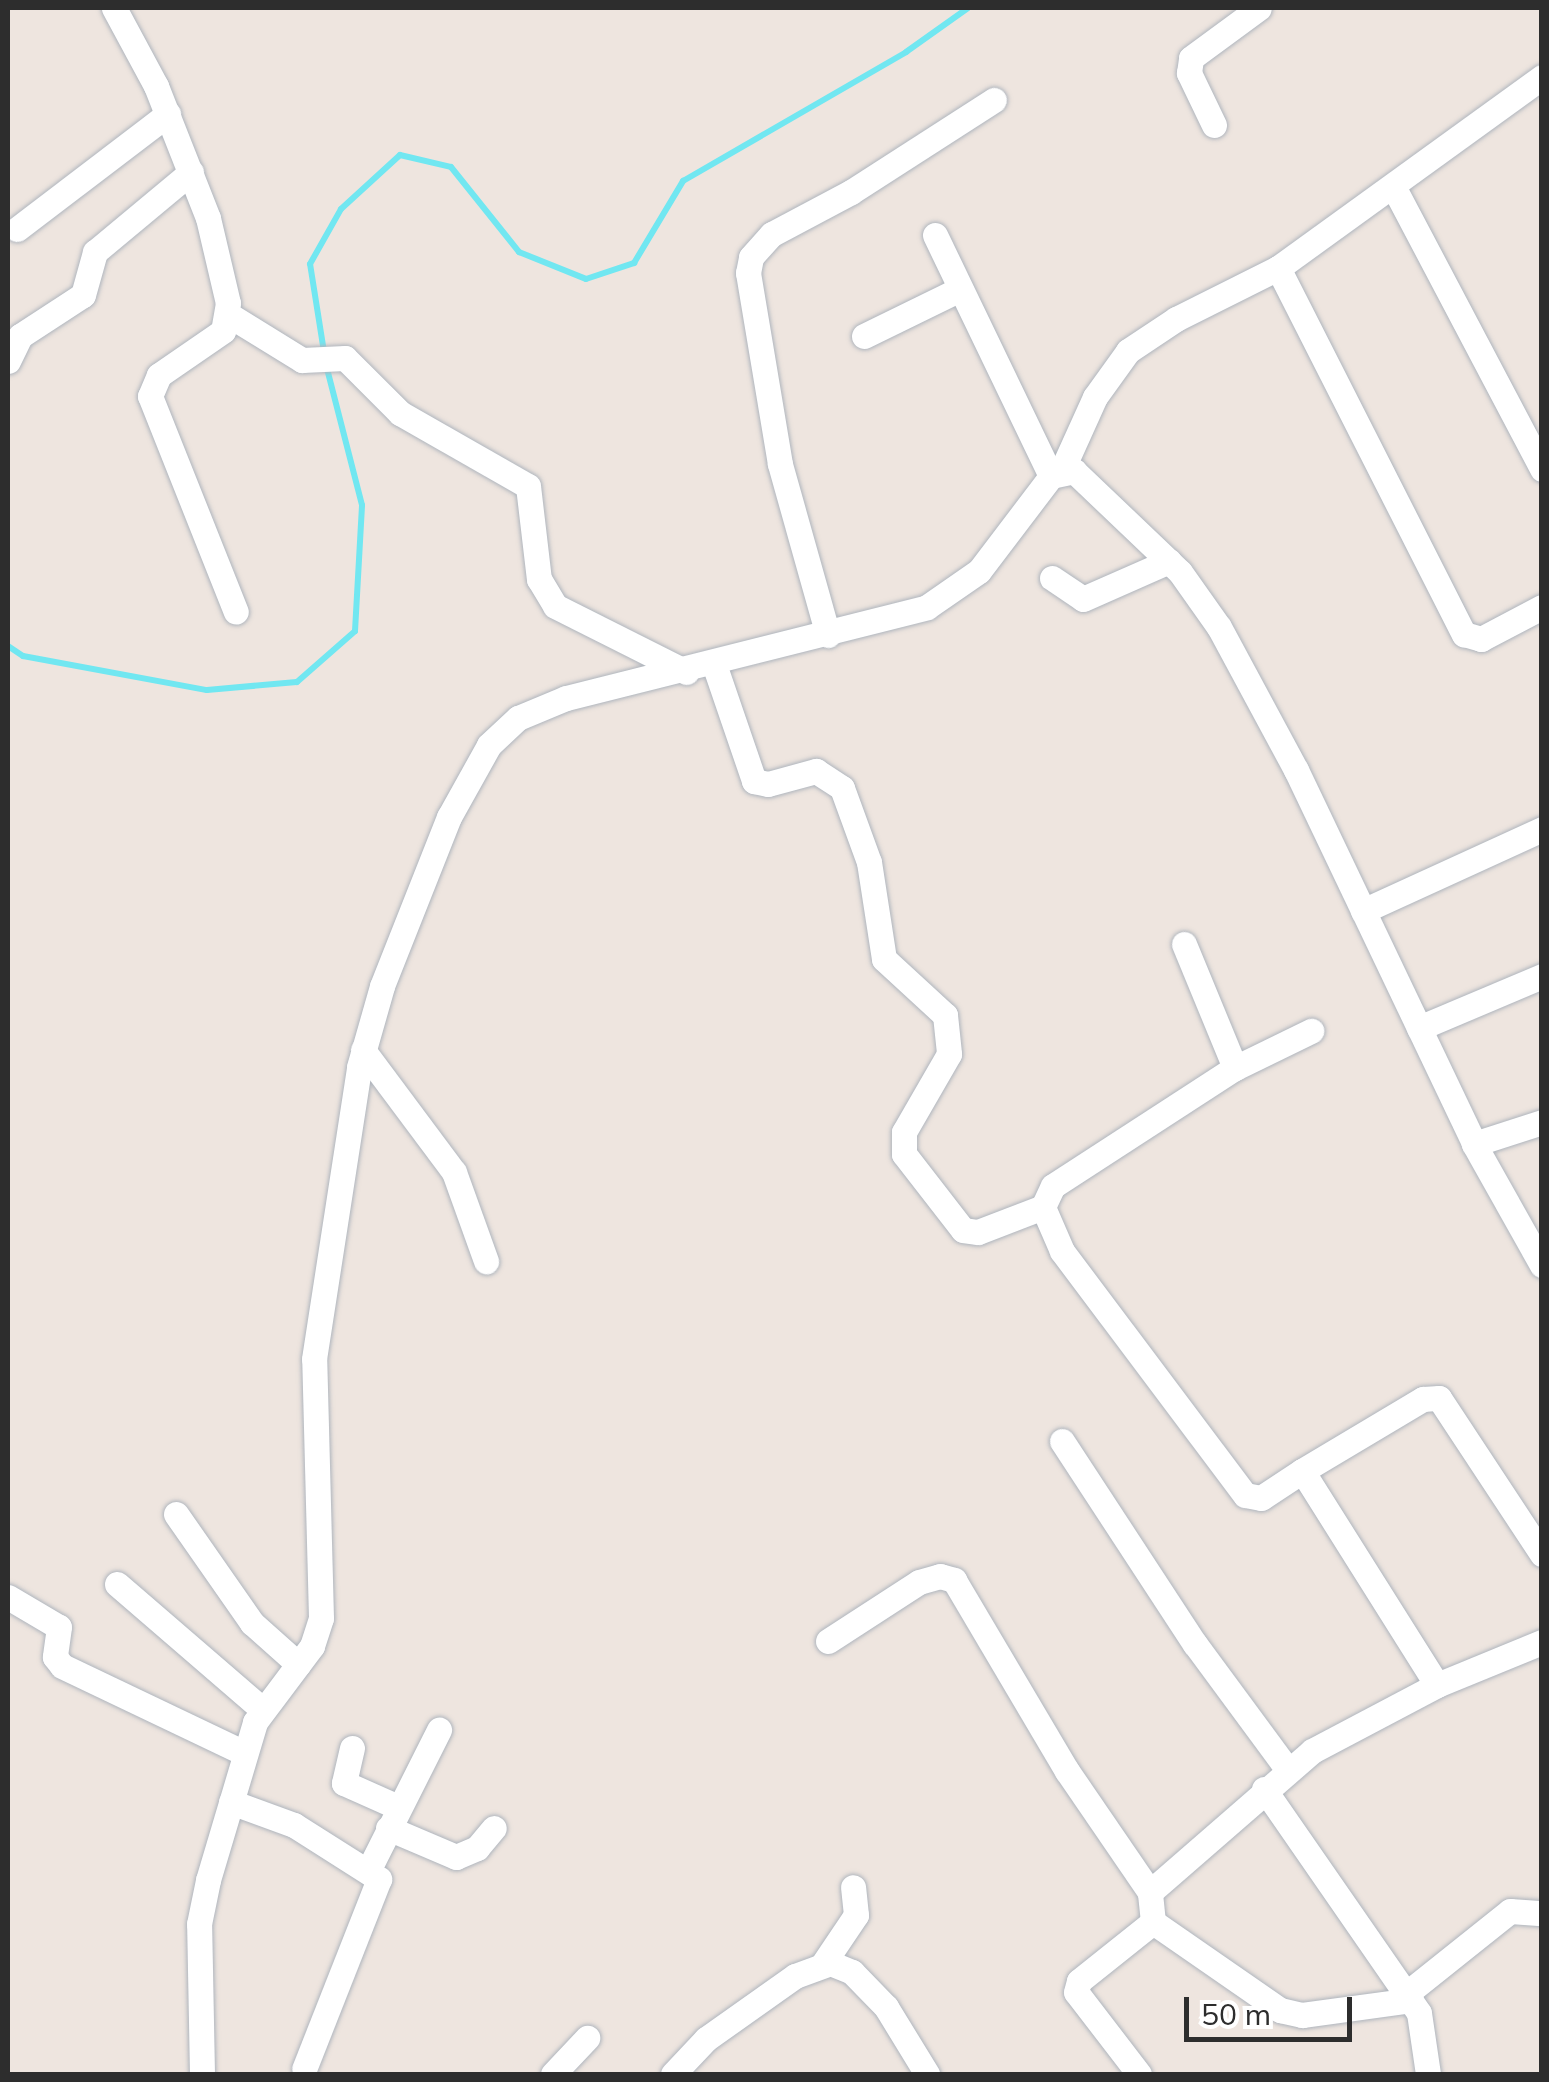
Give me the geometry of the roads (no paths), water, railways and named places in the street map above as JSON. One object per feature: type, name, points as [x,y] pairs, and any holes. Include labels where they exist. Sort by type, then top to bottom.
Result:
[{"type":"street","points":[[114,8],[168,114],[191,172],[208,218],[228,314],[223,331],[159,375],[150,396],[236,612]]},
{"type":"street","points":[[1214,125],[1189,66],[1202,48],[1251,10]]},
{"type":"street","points":[[202,2074],[199,1924],[244,1753],[262,1709],[298,1664],[321,1618],[314,1359],[363,1050],[424,872],[500,732],[566,698],[686,672],[927,607],[1003,544],[1057,473],[1095,396],[1128,351],[1176,318],[1278,268],[1542,78]]},
{"type":"street","points":[[828,635],[780,464],[750,257],[772,234],[851,192],[994,100]]},
{"type":"street","points":[[17,228],[168,114]]},
{"type":"street","points":[[8,360],[20,336],[83,295],[95,252],[191,172]]},
{"type":"street","points":[[1392,186],[1542,469]]},
{"type":"street","points":[[935,235],[1057,473]]},
{"type":"street","points":[[1278,268],[1464,634],[1481,639],[1542,607]]},
{"type":"street","points":[[864,336],[960,289]]},
{"type":"street","points":[[228,314],[302,360],[346,358],[400,412],[528,486],[539,579],[555,606],[686,672]]},
{"type":"street","points":[[1057,473],[1080,474],[1169,562],[1219,627],[1363,912],[1474,1144],[1542,1265]]},
{"type":"street","points":[[1052,578],[1083,599],[1169,562]]},
{"type":"street","points":[[714,664],[754,781],[768,784],[816,771],[842,788],[869,862],[884,959],[945,1015],[950,1054],[904,1132],[904,1154],[964,1230],[978,1232],[1043,1207],[1053,1186],[1235,1068],[1311,1031]]},
{"type":"street","points":[[1363,912],[1542,829]]},
{"type":"street","points":[[1184,944],[1235,1068]]},
{"type":"street","points":[[1418,1028],[1542,976]]},
{"type":"street","points":[[363,1050],[454,1172],[486,1261]]},
{"type":"street","points":[[1474,1144],[1542,1122]]},
{"type":"street","points":[[1043,1207],[1062,1251],[1245,1496],[1261,1498],[1423,1399],[1438,1398],[1542,1554]]},
{"type":"street","points":[[1062,1440],[1194,1644],[1288,1770]]},
{"type":"street","points":[[1302,1471],[1437,1685]]},
{"type":"street","points":[[176,1514],[252,1623],[298,1664]]},
{"type":"street","points":[[828,1640],[920,1582],[954,1580],[1067,1770],[1150,1892],[1153,1922],[1280,2010],[1302,2014],[1408,1997],[1510,1911],[1542,1912]]},
{"type":"street","points":[[117,1584],[262,1709]]},
{"type":"street","points":[[8,1597],[59,1627],[56,1657],[62,1666],[244,1753]]},
{"type":"street","points":[[1150,1892],[1288,1770],[1437,1685],[1542,1642]]},
{"type":"street","points":[[370,1869],[439,1730]]},
{"type":"street","points":[[352,1748],[344,1784],[456,1857],[477,1848],[494,1828]]},
{"type":"street","points":[[1264,1788],[1408,1997],[1428,2037],[1428,2074]]},
{"type":"street","points":[[231,1802],[294,1825],[370,1869],[379,1881],[304,2068]]},
{"type":"street","points":[[673,2074],[706,2039],[823,1964],[856,1915],[853,1887]]},
{"type":"street","points":[[1139,2074],[1076,1992],[1079,1980],[1153,1922]]},
{"type":"street","points":[[823,1964],[843,1966],[864,1981],[926,2074]]},
{"type":"street","points":[[553,2074],[588,2038]]},
{"type":"waterway","points":[[324,352],[310,264],[341,209],[400,155],[451,167],[519,252],[586,279],[634,263],[683,181],[906,52],[968,8]]},
{"type":"waterway","points":[[8,646],[23,656],[207,690],[297,682],[355,631],[362,505],[326,365]]}]
